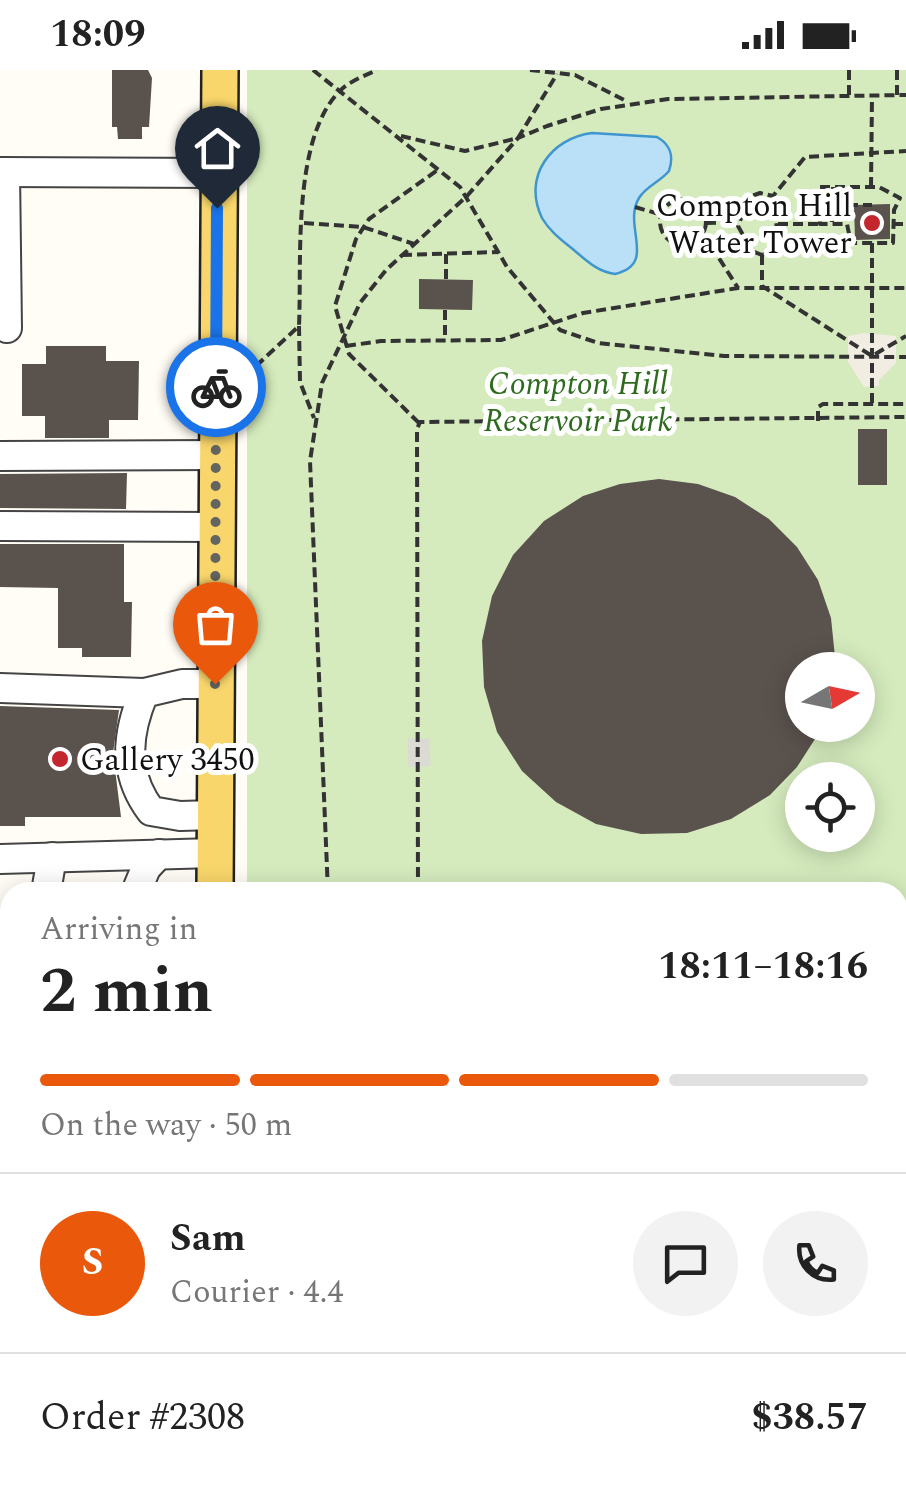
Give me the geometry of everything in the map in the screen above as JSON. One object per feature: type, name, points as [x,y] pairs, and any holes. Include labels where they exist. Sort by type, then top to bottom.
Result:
[{"type":"main road","points":[[215,882],[220,70]]},
{"type":"street","points":[[7,328],[2,172],[218,173]]},
{"type":"street","points":[[0,456],[215,455]]},
{"type":"street","points":[[0,526],[215,527]]},
{"type":"street","points":[[0,688],[144,693],[182,684],[215,684]]},
{"type":"street","points":[[144,693],[132,722],[132,786],[151,811],[180,816],[215,815]]},
{"type":"street","points":[[0,859],[215,852]]},
{"type":"street","points":[[140,882],[159,854]]},
{"type":"street","points":[[48,882],[52,857]]},
{"type":"path","points":[[313,70],[397,134],[467,196],[498,252],[548,320],[577,337],[620,346],[742,356],[906,357]]},
{"type":"path","points":[[314,418],[300,382],[299,326],[313,140],[340,92],[377,70]]},
{"type":"path","points":[[530,70],[562,73],[630,103]]},
{"type":"path","points":[[848,95],[849,70]]},
{"type":"path","points":[[896,95],[897,70]]},
{"type":"path","points":[[328,882],[310,461],[322,383],[360,302],[414,244],[467,196],[518,138],[562,73]]},
{"type":"path","points":[[872,95],[872,187]]},
{"type":"path","points":[[397,134],[466,151],[518,138],[578,114],[630,103],[705,96],[906,95]]},
{"type":"path","points":[[762,255],[776,244],[774,196],[805,157],[906,150]]},
{"type":"path","points":[[439,169],[394,198],[363,227],[337,295],[342,336],[355,362],[419,423],[818,421],[849,414],[906,417]]},
{"type":"path","points":[[832,224],[833,186]]},
{"type":"path","points":[[778,224],[850,226],[851,243],[893,243],[900,198],[872,187],[820,187],[820,224]]},
{"type":"path","points":[[762,255],[752,251],[738,222],[749,197],[774,196]]},
{"type":"path","points":[[691,201],[702,210],[706,223],[703,233],[692,244],[670,242],[661,229],[662,215],[670,203],[691,201]]},
{"type":"path","points":[[832,206],[872,205]]},
{"type":"path","points":[[635,207],[662,215]]},
{"type":"path","points":[[706,223],[738,222]]},
{"type":"path","points":[[304,223],[363,227],[414,244]]},
{"type":"path","points":[[893,224],[906,224]]},
{"type":"path","points":[[703,233],[738,288]]},
{"type":"path","points":[[872,243],[872,404]]},
{"type":"path","points":[[402,256],[498,252]]},
{"type":"path","points":[[446,254],[446,280]]},
{"type":"path","points":[[762,255],[762,286]]},
{"type":"path","points":[[762,286],[872,356]]},
{"type":"path","points":[[346,346],[514,337],[548,320],[738,288],[906,288]]},
{"type":"path","points":[[445,310],[446,341]]},
{"type":"path","points":[[256,366],[299,326]]},
{"type":"path","points":[[872,356],[906,336]]},
{"type":"path","points":[[818,421],[820,404],[906,404]]},
{"type":"path","points":[[418,882],[419,423]]},
{"type":"green space","name":"Compton Hill Reservoir Park","points":[[247,70],[906,70],[906,882],[247,882]]},
{"type":"shaded area","points":[[848,336],[896,336],[896,363],[879,380],[879,386],[864,387],[848,362]]},
{"type":"water","points":[[592,133],[657,137],[671,156],[669,171],[642,194],[635,209],[634,262],[615,274],[593,266],[557,236],[542,218],[537,203],[538,174],[544,162],[564,143]]},
{"type":"building","points":[[112,70],[148,70],[152,78],[149,127],[142,127],[142,139],[118,139],[117,127],[112,127]]},
{"type":"building","name":"Compton Hill Water Tower","points":[[890,204],[890,239],[855,240],[854,205]]},
{"type":"building","points":[[419,279],[473,280],[472,310],[419,309]]},
{"type":"building","points":[[46,346],[106,346],[106,361],[139,361],[138,420],[109,420],[109,438],[45,438],[45,416],[22,416],[22,364],[46,364]]},
{"type":"building","points":[[858,429],[887,429],[887,485],[858,485]]},
{"type":"building","points":[[127,473],[126,509],[0,508],[0,474]]},
{"type":"building","points":[[659,479],[698,484],[735,497],[769,519],[797,547],[818,580],[831,618],[834,652],[785,652],[785,742],[813,742],[800,762],[785,762],[785,779],[770,795],[731,819],[687,833],[641,834],[596,824],[556,802],[522,771],[497,732],[484,687],[482,641],[492,596],[513,555],[544,521],[583,496],[620,484]]},
{"type":"building","points":[[0,544],[124,544],[124,602],[132,602],[131,657],[82,657],[82,648],[58,648],[58,588],[0,587]]},
{"type":"building","name":"Gallery 3450","points":[[0,706],[119,710],[113,753],[121,817],[25,817],[25,826],[0,826]]},
{"type":"tunnel","points":[[408,753],[430,752]]},
{"type":"way so far","points":[[215,684],[216,387]]},
{"type":"place","name":"Compton Hill Water Tower","points":[[872,223]]},
{"type":"place","name":"Gallery 3450","points":[[60,759]]},
{"type":"route","points":[[216,387],[217,208]]}]
